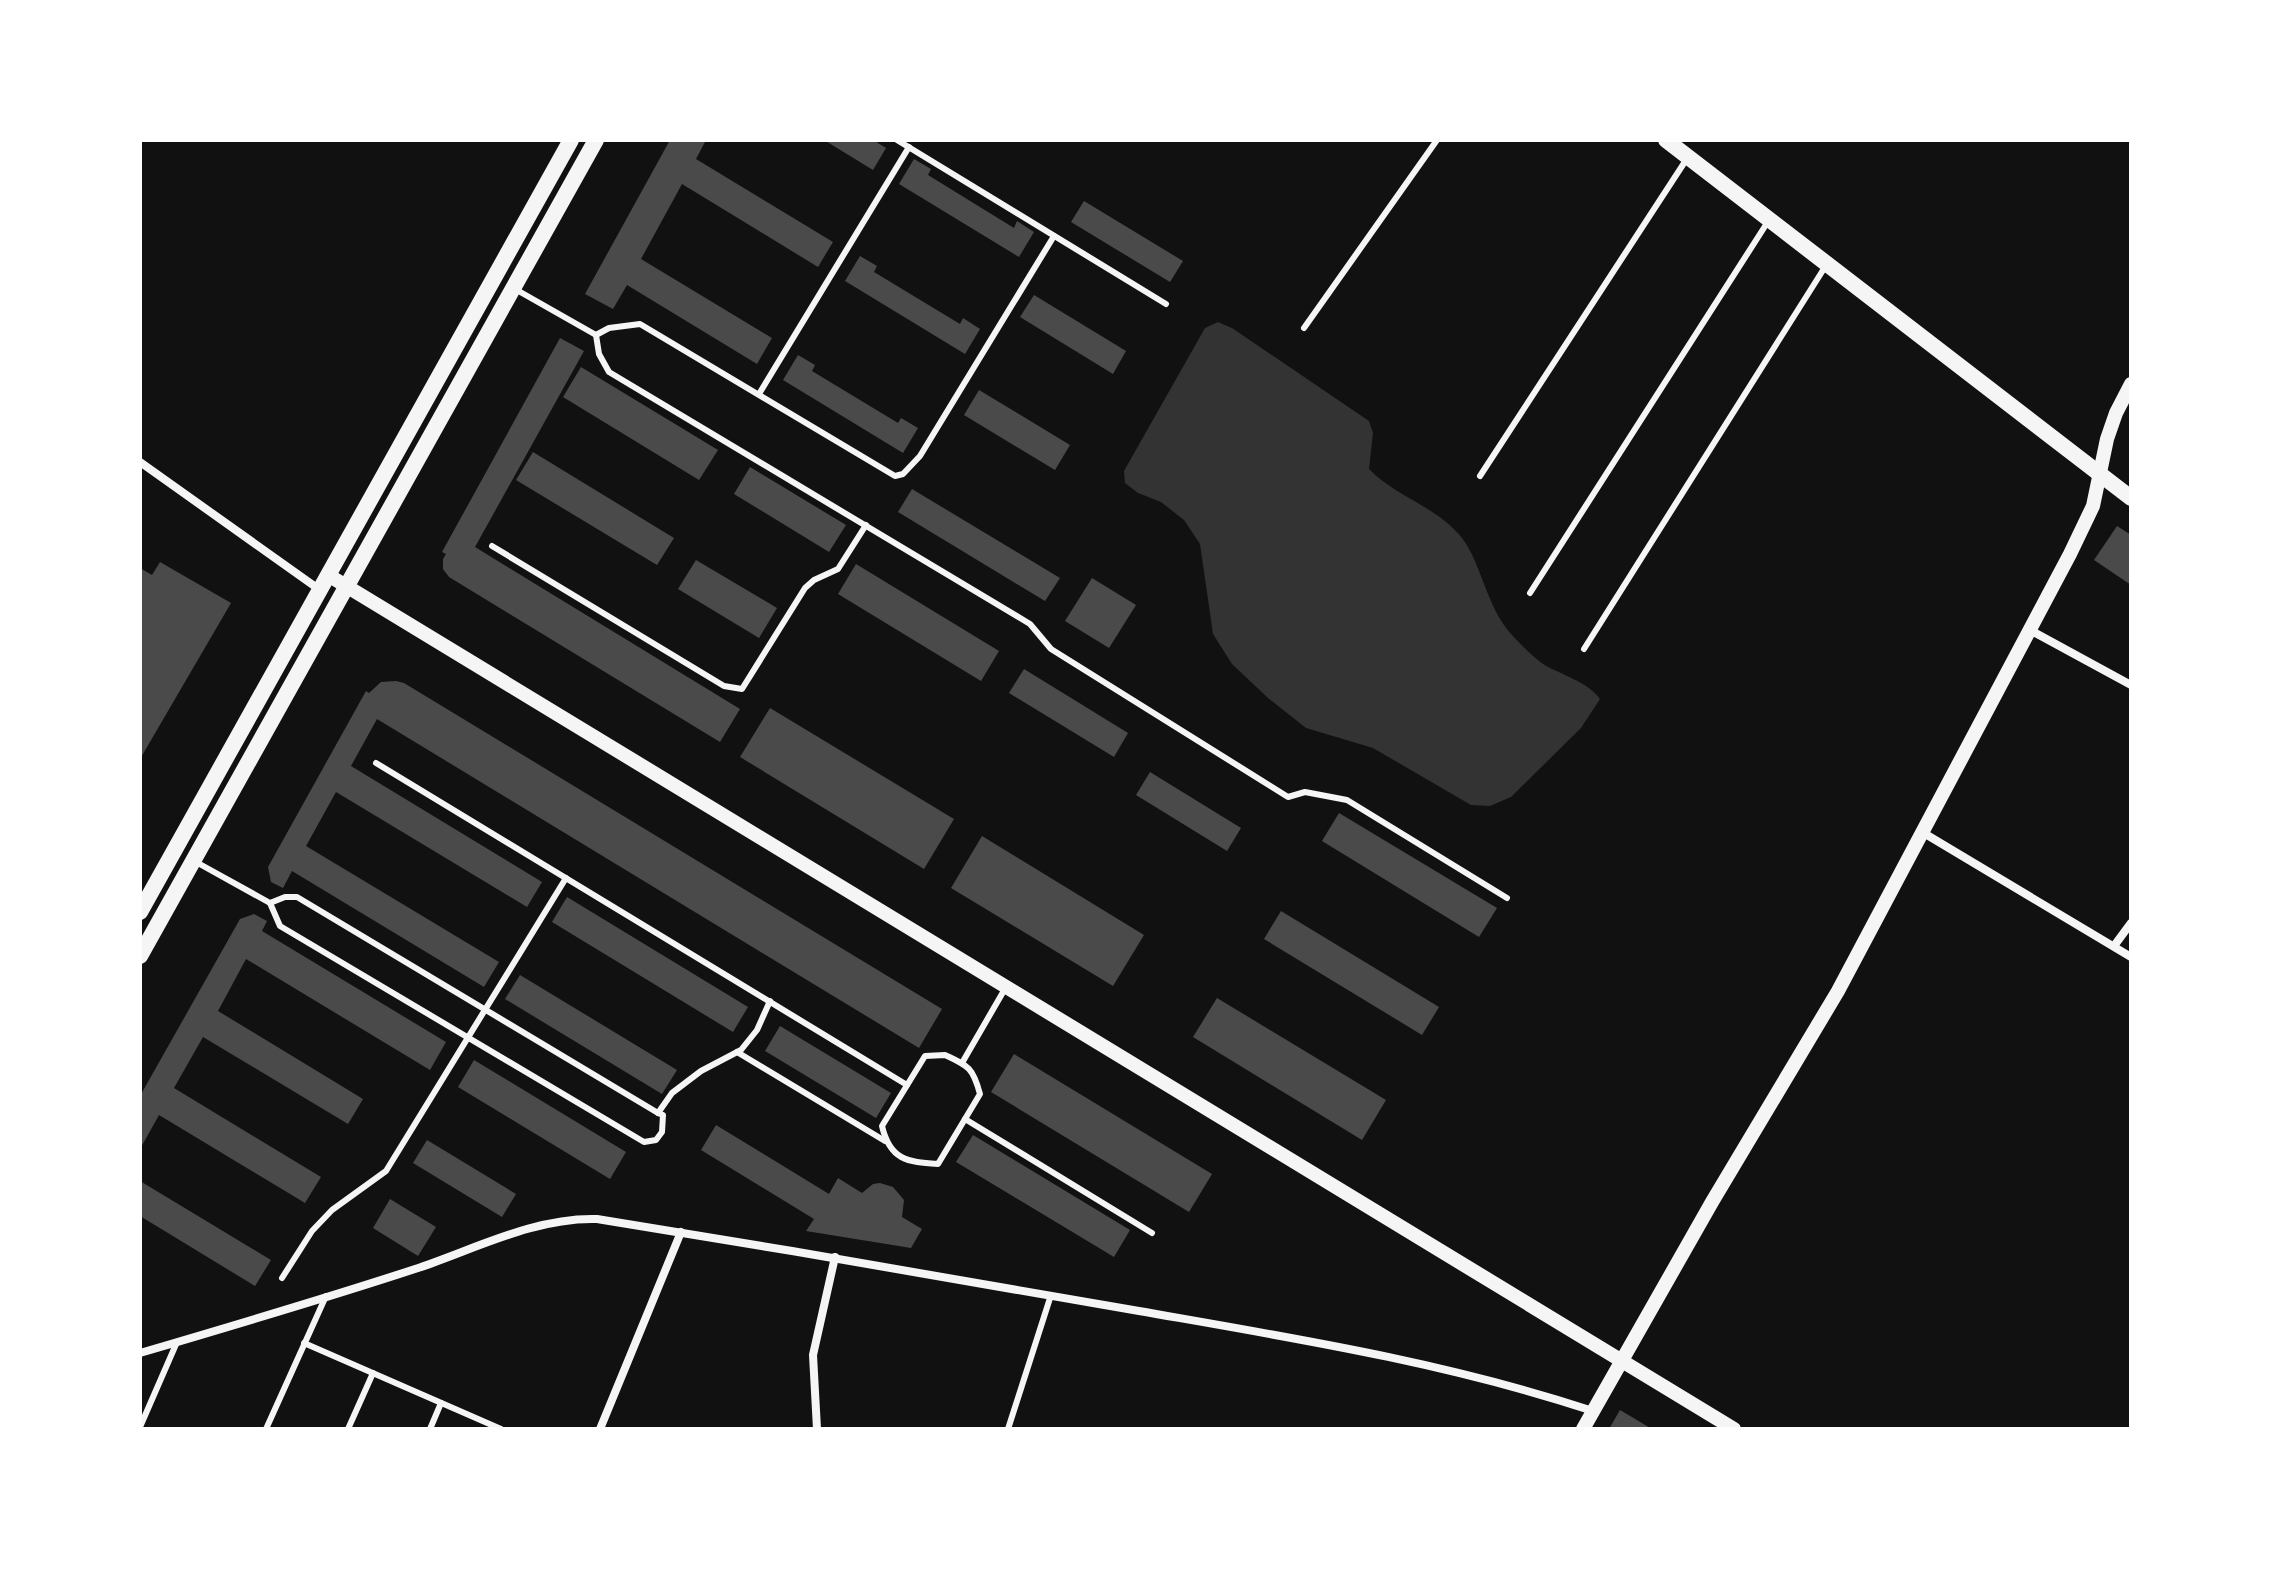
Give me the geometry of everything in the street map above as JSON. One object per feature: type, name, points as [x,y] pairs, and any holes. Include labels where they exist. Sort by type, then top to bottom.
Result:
[{"type":"main road","points":[[140,912],[571,140]]},
{"type":"main road","points":[[140,956],[596,140]]},
{"type":"main road","points":[[1666,140],[2131,498]]},
{"type":"street","points":[[1583,1429],[1712,1202],[1838,991],[2030,630],[2093,506],[2116,413],[2131,384]]},
{"type":"street","points":[[140,462],[320,590]]},
{"type":"street","points":[[328,575],[1734,1429]]},
{"type":"street","points":[[2030,630],[2131,685]]},
{"type":"street","points":[[1922,832],[2131,957]]},
{"type":"street","points":[[2114,946],[2131,923]]},
{"type":"street","points":[[140,1353],[573,1218],[597,1219],[835,1257],[1386,1354],[1527,1389],[1593,1411]]},
{"type":"street","points":[[600,1429],[681,1232]]},
{"type":"street","points":[[817,1429],[813,1355],[835,1257]]},
{"type":"lane","points":[[897,140],[1166,304]]},
{"type":"lane","points":[[1304,328],[1437,140]]},
{"type":"lane","points":[[759,394],[909,147]]},
{"type":"lane","points":[[1480,476],[1688,157]]},
{"type":"lane","points":[[1530,593],[1769,220]]},
{"type":"lane","points":[[596,335],[609,328],[640,324],[895,476],[903,474],[920,456],[1054,236]]},
{"type":"lane","points":[[1584,649],[1827,264]]},
{"type":"lane","points":[[513,288],[596,335]]},
{"type":"lane","points":[[596,335],[599,354],[609,372],[1030,624],[1051,649],[1288,797],[1305,792],[1347,800],[1507,898]]},
{"type":"lane","points":[[492,546],[724,686],[742,689],[805,588],[814,580],[838,569],[866,525]]},
{"type":"lane","points":[[376,763],[907,1085]]},
{"type":"lane","points":[[194,860],[270,903],[280,926],[644,1142],[656,1140],[662,1132],[663,1115],[297,897],[285,897],[270,903]]},
{"type":"lane","points":[[282,1278],[312,1231],[332,1210],[386,1171],[566,878]]},
{"type":"lane","points":[[962,1063],[1006,987]]},
{"type":"lane","points":[[658,1113],[672,1093],[701,1071],[737,1052],[757,1030],[770,1001]]},
{"type":"lane","points":[[737,1052],[886,1142],[903,1159],[938,1164],[980,1094],[974,1072],[945,1055],[925,1056],[882,1126],[886,1142]]},
{"type":"lane","points":[[965,1119],[1152,1233]]},
{"type":"lane","points":[[1008,1429],[1051,1295]]},
{"type":"lane","points":[[266,1429],[326,1296]]},
{"type":"lane","points":[[140,1427],[177,1342]]},
{"type":"lane","points":[[304,1343],[501,1429]]},
{"type":"lane","points":[[348,1429],[373,1373]]},
{"type":"lane","points":[[430,1429],[441,1403]]},
{"type":"shaded area","points":[[1218,322],[1232,328],[1369,421],[1373,433],[1369,469],[1452,527],[1469,548],[1496,612],[1512,635],[1543,664],[1581,683],[1600,699],[1581,728],[1511,797],[1490,806],[1471,805],[1373,748],[1306,728],[1232,664],[1213,634],[1200,544],[1184,520],[1161,502],[1138,493],[1125,483],[1124,471],[1205,328]]},
{"type":"building","points":[[670,140],[706,140],[696,159],[833,242],[818,267],[682,184],[641,259],[772,338],[757,364],[627,285],[613,309],[585,294]]},
{"type":"building","points":[[824,140],[873,140],[886,148],[873,170]]},
{"type":"building","points":[[914,159],[931,169],[928,175],[1014,228],[1017,221],[1034,232],[1019,257],[899,184]]},
{"type":"building","points":[[1084,201],[1183,261],[1170,282],[1071,222]]},
{"type":"building","points":[[860,256],[877,266],[874,272],[960,324],[963,318],[980,329],[965,354],[845,281]]},
{"type":"building","points":[[1034,295],[1126,351],[1113,374],[1020,317]]},
{"type":"building","points":[[560,338],[584,351],[475,547],[740,709],[720,742],[449,577],[443,569],[446,554],[442,552]]},
{"type":"building","points":[[798,355],[815,365],[812,371],[898,423],[901,418],[918,428],[903,453],[783,380]]},
{"type":"building","points":[[581,367],[718,450],[699,480],[563,397]]},
{"type":"building","points":[[979,390],[1070,445],[1055,470],[964,415]]},
{"type":"building","points":[[533,452],[674,538],[657,565],[516,480]]},
{"type":"building","points":[[750,467],[846,525],[829,552],[734,494]]},
{"type":"building","points":[[912,489],[1060,578],[1045,601],[898,512]]},
{"type":"building","points":[[2117,526],[2131,535],[2131,585],[2094,560]]},
{"type":"building","points":[[696,560],[777,608],[759,638],[678,589]]},
{"type":"building","points":[[160,562],[231,603],[140,759],[140,568],[152,575]]},
{"type":"building","points":[[856,564],[999,651],[981,681],[838,594]]},
{"type":"building","points":[[1092,578],[1136,605],[1109,648],[1065,621]]},
{"type":"building","points":[[1024,669],[1128,733],[1114,757],[1009,693]]},
{"type":"building","points":[[381,682],[404,683],[942,1009],[919,1048],[377,719],[351,766],[542,882],[527,907],[336,792],[306,846],[499,962],[484,987],[292,871],[283,888],[271,882],[268,867],[366,691],[369,693]]},
{"type":"building","points":[[770,708],[954,819],[924,869],[740,757]]},
{"type":"building","points":[[1150,772],[1241,828],[1227,851],[1136,795]]},
{"type":"building","points":[[1339,813],[1497,908],[1479,937],[1322,841]]},
{"type":"building","points":[[982,836],[1144,935],[1113,986],[951,888]]},
{"type":"building","points":[[567,897],[748,1007],[733,1032],[552,922]]},
{"type":"building","points":[[1281,911],[1439,1007],[1422,1035],[1264,939]]},
{"type":"building","points":[[254,914],[267,921],[262,931],[446,1042],[430,1070],[246,959],[218,1011],[363,1099],[348,1124],[203,1037],[174,1088],[321,1177],[305,1203],[159,1115],[140,1149],[140,1096],[240,919]]},
{"type":"building","points":[[520,975],[677,1070],[662,1094],[505,999]]},
{"type":"building","points":[[1217,998],[1386,1100],[1362,1140],[1193,1037]]},
{"type":"building","points":[[780,1026],[891,1093],[876,1118],[765,1051]]},
{"type":"building","points":[[1014,1054],[1212,1174],[1189,1212],[991,1092]]},
{"type":"building","points":[[474,1060],[626,1152],[610,1179],[458,1087]]},
{"type":"building","points":[[716,1125],[829,1194],[838,1178],[862,1193],[873,1184],[893,1187],[904,1200],[902,1217],[922,1229],[911,1248],[806,1231],[814,1219],[701,1150]]},
{"type":"building","points":[[973,1135],[1130,1230],[1114,1257],[956,1162]]},
{"type":"building","points":[[427,1140],[516,1194],[502,1217],[413,1163]]},
{"type":"building","points":[[140,1181],[271,1260],[255,1286],[140,1216]]},
{"type":"building","points":[[390,1199],[436,1227],[418,1256],[373,1228]]},
{"type":"building","points":[[1620,1410],[1652,1429],[1609,1429]]}]
